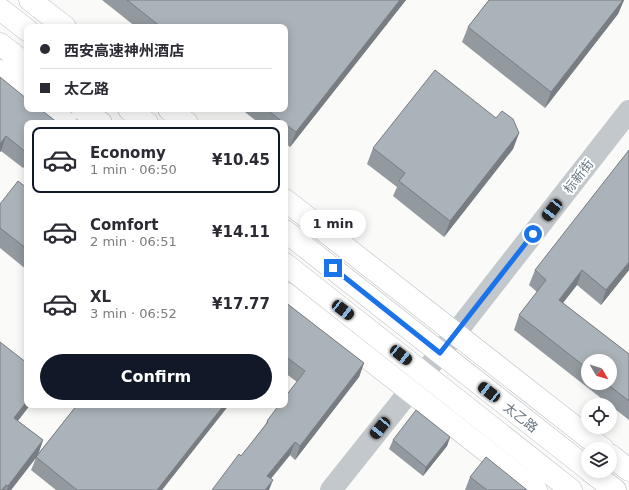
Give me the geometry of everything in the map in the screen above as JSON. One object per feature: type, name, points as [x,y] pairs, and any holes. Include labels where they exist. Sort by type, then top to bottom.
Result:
[{"type":"main road","points":[[30,0],[61,24]]},
{"type":"main road","points":[[0,10],[24,28]]},
{"type":"main road","points":[[0,44],[24,63]]},
{"type":"main road","points":[[0,71],[24,90]]},
{"type":"main road","points":[[52,112],[62,120]]},
{"type":"main road","points":[[86,112],[97,120]]},
{"type":"main road","points":[[133,112],[143,120]]},
{"type":"main road","points":[[173,112],[183,120]]},
{"type":"main road","points":[[288,202],[594,442]]},
{"type":"main road","name":"太乙路","points":[[288,233],[581,464]]},
{"type":"main road","name":"太乙路","points":[[288,266],[571,490]]},
{"type":"main road","points":[[288,295],[536,490]]},
{"type":"main road","points":[[617,461],[629,470]]},
{"type":"main road","points":[[599,478],[615,490]]},
{"type":"street","name":"标新街","points":[[331,490],[456,334],[629,111]]},
{"type":"building","points":[[127,0],[400,0],[296,132],[288,126],[288,120],[280,120],[270,112],[288,112],[288,24],[157,24]]},
{"type":"building","points":[[489,0],[623,0],[551,92],[468,27]]},
{"type":"building","points":[[435,70],[496,118],[502,111],[513,119],[519,133],[450,221],[399,181],[405,173],[373,148]]},
{"type":"building","points":[[0,77],[24,97],[24,112],[44,112],[54,120],[24,120],[24,151],[6,136],[0,144]]},
{"type":"building","points":[[629,150],[629,262],[606,290],[582,270],[559,300],[629,354],[629,401],[615,390],[617,390],[617,354],[581,354],[581,364],[519,315],[546,280],[535,270]]},
{"type":"building","points":[[18,181],[24,186],[24,247],[0,228],[0,204]]},
{"type":"building","points":[[288,304],[364,363],[300,446],[295,442],[267,476],[273,480],[265,490],[212,490],[239,454],[241,456],[268,422],[267,421],[277,408],[288,408],[288,393],[305,371],[288,358]]},
{"type":"building","points":[[0,342],[24,361],[24,405],[14,418],[43,440],[8,486],[6,485],[2,490],[0,490]]},
{"type":"building","points":[[75,408],[222,408],[157,490],[77,490],[36,457]]},
{"type":"building","points":[[416,410],[450,437],[426,467],[393,440]]},
{"type":"building","points":[[486,457],[527,490],[487,490],[470,477]]},
{"type":"route","points":[[333,268],[440,353],[533,234]]}]
